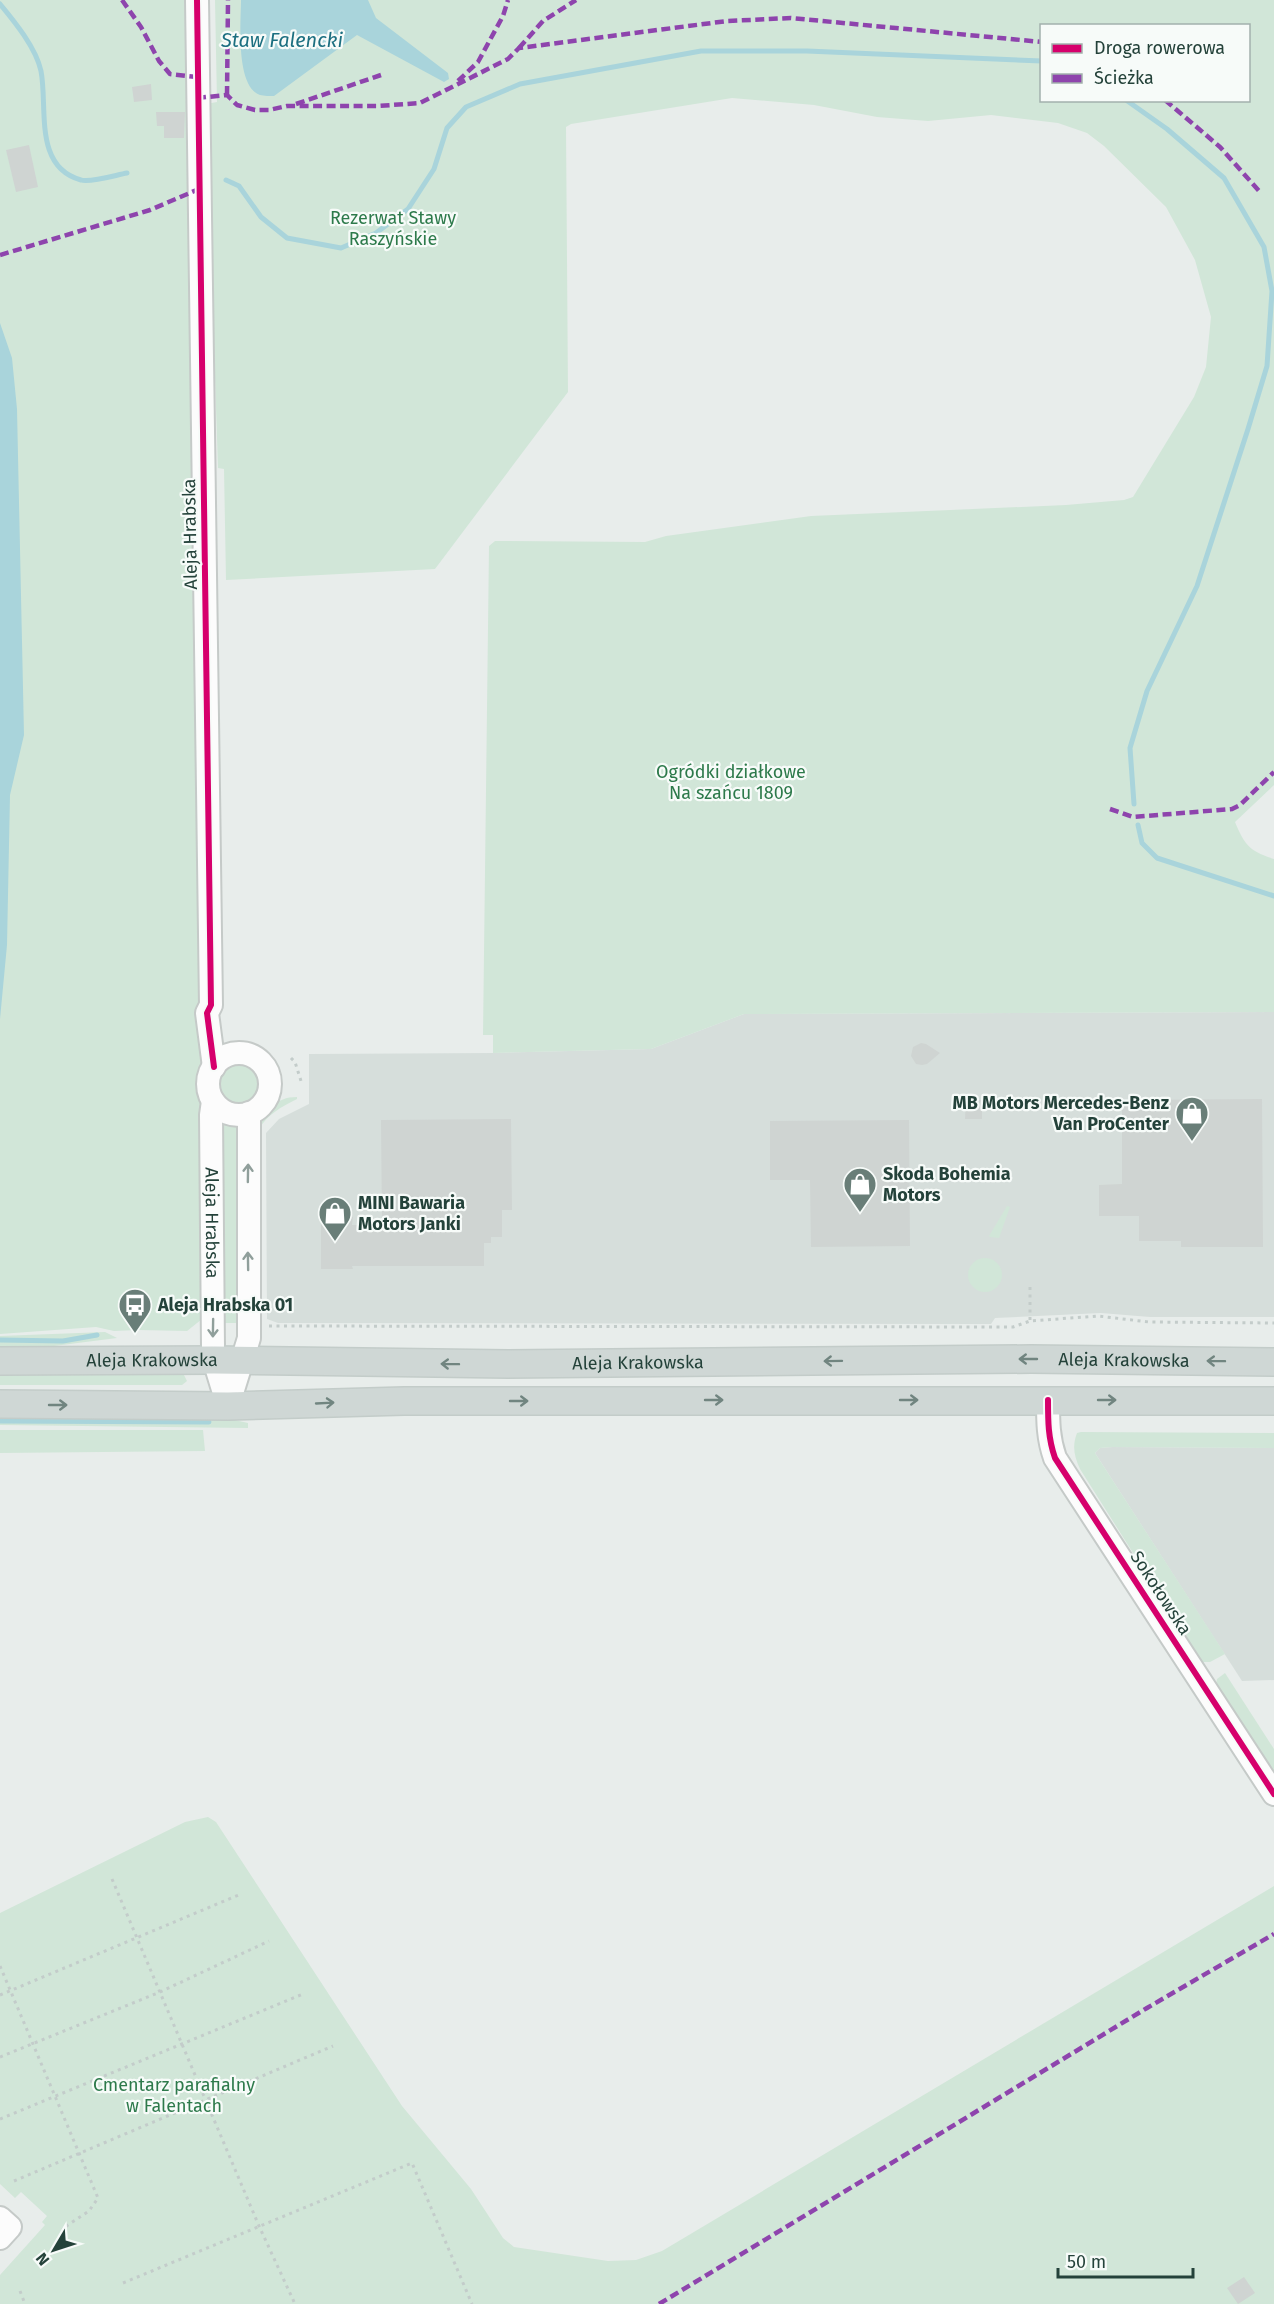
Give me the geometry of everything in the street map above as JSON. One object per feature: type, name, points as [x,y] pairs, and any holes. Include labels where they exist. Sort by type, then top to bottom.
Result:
[{"type":"main road","name":"Aleja Krakowska","points":[[0,1361],[241,1360],[508,1364],[1031,1359],[1274,1362]]},
{"type":"main road","points":[[266,1404],[267,1378],[274,1371],[296,1362]]},
{"type":"main road","name":"Aleja Krakowska","points":[[0,1404],[228,1406],[404,1401],[1274,1401]]},
{"type":"street","name":"Aleja Hrabska","points":[[197,0],[211,1005],[207,1013],[214,1067]]},
{"type":"street","name":"Aleja Hrabska","points":[[211,1005],[216,1011],[225,1034],[242,1053]]},
{"type":"street","points":[[242,1053],[261,1063],[269,1075],[270,1084],[266,1099],[261,1106],[249,1113],[231,1114],[213,1101],[208,1082],[214,1067],[226,1056],[242,1053]]},
{"type":"street","name":"Aleja Hrabska","points":[[213,1101],[214,1360],[228,1406]]},
{"type":"street","name":"Aleja Hrabska","points":[[228,1406],[249,1338],[249,1113]]},
{"type":"street","name":"Sokołowska","points":[[1048,1400],[1047,1426],[1055,1458],[1274,1794]]},
{"type":"street","points":[[0,2218],[10,2227],[0,2238]]},
{"type":"path","points":[[291,1058],[295,1062],[301,1081]]},
{"type":"path","points":[[1030,1287],[1030,1320]]},
{"type":"path","points":[[261,1326],[1001,1327],[1013,1326],[1030,1320],[1098,1316],[1149,1322],[1274,1323]]},
{"type":"path","points":[[112,1880],[259,2226],[295,2304]]},
{"type":"path","points":[[0,1995],[241,1894]]},
{"type":"path","points":[[0,2057],[160,1992],[269,1941]]},
{"type":"path","points":[[0,1966],[98,2199],[89,2211],[62,2229]]},
{"type":"path","points":[[0,2119],[303,1994]]},
{"type":"path","points":[[14,2181],[333,2046]]},
{"type":"path","points":[[123,2283],[412,2163],[472,2304]]},
{"type":"path","points":[[20,2291],[25,2304]]},
{"type":"shaded area","points":[[1274,1012],[1274,1317],[1150,1317],[1101,1313],[995,1318],[991,1324],[278,1323],[267,1319],[266,1133],[279,1119],[309,1104],[309,1054],[651,1049],[744,1014]]},
{"type":"shaded area","points":[[1100,1448],[1274,1448],[1274,1680],[1242,1681],[1095,1453]]},
{"type":"green space","points":[[0,0],[189,0],[188,175],[191,215],[204,1209],[202,1319],[187,1331],[114,1331],[96,1327],[0,1334]]},
{"type":"green space","points":[[215,0],[1274,0],[1274,785],[1235,822],[1249,846],[1274,859],[1274,1012],[744,1014],[651,1049],[493,1053],[493,1035],[483,1035],[489,546],[495,541],[645,542],[666,536],[811,516],[1066,505],[1124,500],[1133,497],[1194,397],[1206,367],[1211,317],[1195,260],[1166,207],[1104,146],[1087,133],[1058,123],[991,115],[928,121],[877,117],[814,105],[732,98],[571,124],[566,127],[568,392],[435,569],[226,580],[224,469],[218,468],[206,104],[217,102]]},
{"type":"green space","points":[[239,1065],[253,1071],[259,1085],[253,1099],[239,1105],[225,1099],[219,1085],[225,1071]]},
{"type":"green space","points":[[297,1097],[271,1115],[259,1129],[259,1120],[267,1110],[272,1110],[271,1107],[283,1099]]},
{"type":"green space","points":[[221,1115],[241,1121],[241,1323],[222,1323]]},
{"type":"green space","points":[[1007,1206],[1010,1207],[999,1238],[990,1237],[989,1236]]},
{"type":"green space","points":[[985,1258],[997,1263],[1002,1275],[997,1287],[985,1292],[973,1287],[968,1275],[973,1263]]},
{"type":"green space","points":[[105,1332],[117,1338],[54,1346],[0,1346],[0,1336]]},
{"type":"green space","points":[[0,1375],[184,1375],[187,1381],[182,1385],[0,1385]]},
{"type":"green space","points":[[0,1418],[230,1419],[248,1423],[248,1428],[0,1425]]},
{"type":"green space","points":[[0,1430],[203,1430],[205,1451],[0,1453]]},
{"type":"green space","points":[[1077,1433],[1274,1433],[1274,1448],[1112,1447],[1100,1448],[1095,1453],[1225,1654],[1210,1662],[1202,1662],[1080,1469],[1074,1447]]},
{"type":"green space","points":[[1225,1673],[1274,1749],[1274,1775],[1216,1684],[1217,1679]]},
{"type":"green space","name":"Cmentarz parafialny w Falentach","points":[[208,1817],[216,1822],[402,2106],[471,2189],[503,2238],[514,2247],[608,2261],[636,2260],[662,2251],[1274,1886],[1274,2304],[0,2304],[0,2275],[45,2225],[42,2222],[47,2216],[21,2192],[15,2198],[0,2184],[0,1913],[185,1822]]},
{"type":"water","name":"Staw Falencki","points":[[241,0],[368,0],[376,18],[448,73],[449,79],[444,82],[357,35],[274,96],[260,95],[252,89],[243,67],[240,37]]},
{"type":"water","points":[[0,323],[12,358],[17,409],[24,735],[10,795],[7,945],[0,1019]]},
{"type":"building","points":[[151,84],[152,100],[134,102],[132,87]]},
{"type":"building","points":[[156,112],[185,112],[184,138],[164,138],[164,126],[157,126]]},
{"type":"building","points":[[29,145],[38,187],[16,192],[6,150]]},
{"type":"building","points":[[921,1043],[940,1053],[927,1064],[922,1065],[916,1064],[911,1056],[913,1047]]},
{"type":"building","name":"MB Motors Mercedes-Benz Van ProCenter","points":[[1262,1099],[1263,1247],[1181,1247],[1181,1241],[1139,1241],[1139,1216],[1099,1216],[1099,1185],[1122,1184],[1122,1100]]},
{"type":"building","points":[[966,1100],[982,1100],[982,1119],[965,1119]]},
{"type":"building","points":[[511,1119],[512,1210],[502,1210],[502,1237],[491,1237],[491,1243],[484,1243],[484,1266],[352,1266],[353,1269],[321,1269],[321,1217],[353,1217],[352,1225],[382,1225],[381,1120]]},
{"type":"building","name":"Skoda Bohemia Motors","points":[[909,1120],[910,1246],[811,1247],[810,1180],[770,1180],[770,1121]]},
{"type":"building","points":[[1244,2277],[1255,2293],[1238,2304],[1227,2288]]},
{"type":"waterway","points":[[0,4],[35,53],[43,85],[46,134],[55,163],[66,173],[85,181],[127,173]]},
{"type":"waterway","points":[[226,180],[239,186],[261,217],[287,238],[341,248],[376,233],[408,209],[434,169],[447,128],[466,107],[520,84],[701,51],[807,51],[1040,61]]},
{"type":"waterway","points":[[1129,102],[1167,129],[1224,178],[1264,247],[1272,291],[1267,366],[1248,429],[1197,586],[1147,691],[1130,748],[1134,804]]},
{"type":"waterway","points":[[1138,825],[1142,843],[1157,858],[1274,896]]},
{"type":"waterway","points":[[0,1340],[63,1341],[97,1335]]},
{"type":"waterway","points":[[0,1421],[209,1422]]},
{"type":"marked path","points":[[122,0],[141,27],[159,61],[170,74],[197,77]]},
{"type":"marked path","points":[[227,95],[228,0]]},
{"type":"marked path","points":[[458,81],[478,62],[503,16],[508,0]]},
{"type":"marked path","points":[[519,48],[543,21],[576,0]]},
{"type":"marked path","points":[[197,98],[227,95],[237,105],[255,110],[287,106],[378,106],[420,103],[508,59],[519,48],[727,21],[791,18],[1040,42]]},
{"type":"marked path","points":[[296,104],[381,75]]},
{"type":"marked path","points":[[1167,102],[1220,147],[1260,192]]},
{"type":"marked path","points":[[0,255],[150,210],[199,189]]},
{"type":"marked path","points":[[1110,809],[1133,817],[1232,809],[1240,805],[1274,772]]},
{"type":"marked path","points":[[659,2304],[1147,2008],[1274,1934]]},
{"type":"cycle path","points":[[197,0],[211,1005],[207,1013],[214,1067]]},
{"type":"cycle path","points":[[1048,1400],[1048,1422],[1055,1458],[1274,1794]]},
{"type":"place","name":"MB Motors Mercedes-Benz Van ProCenter","points":[[1192,1142]]},
{"type":"place","name":"Skoda Bohemia Motors","points":[[860,1213]]},
{"type":"place","name":"MINI Bawaria Motors Janki","points":[[335,1242]]},
{"type":"place","name":"Aleja Hrabska 01","points":[[135,1334]]},
{"type":"park label","name":"Rezerwat Stawy Raszyńskie","points":[[393,228]]},
{"type":"park label","name":"Ogródki działkowe Na szańcu 1809","points":[[731,782]]}]
